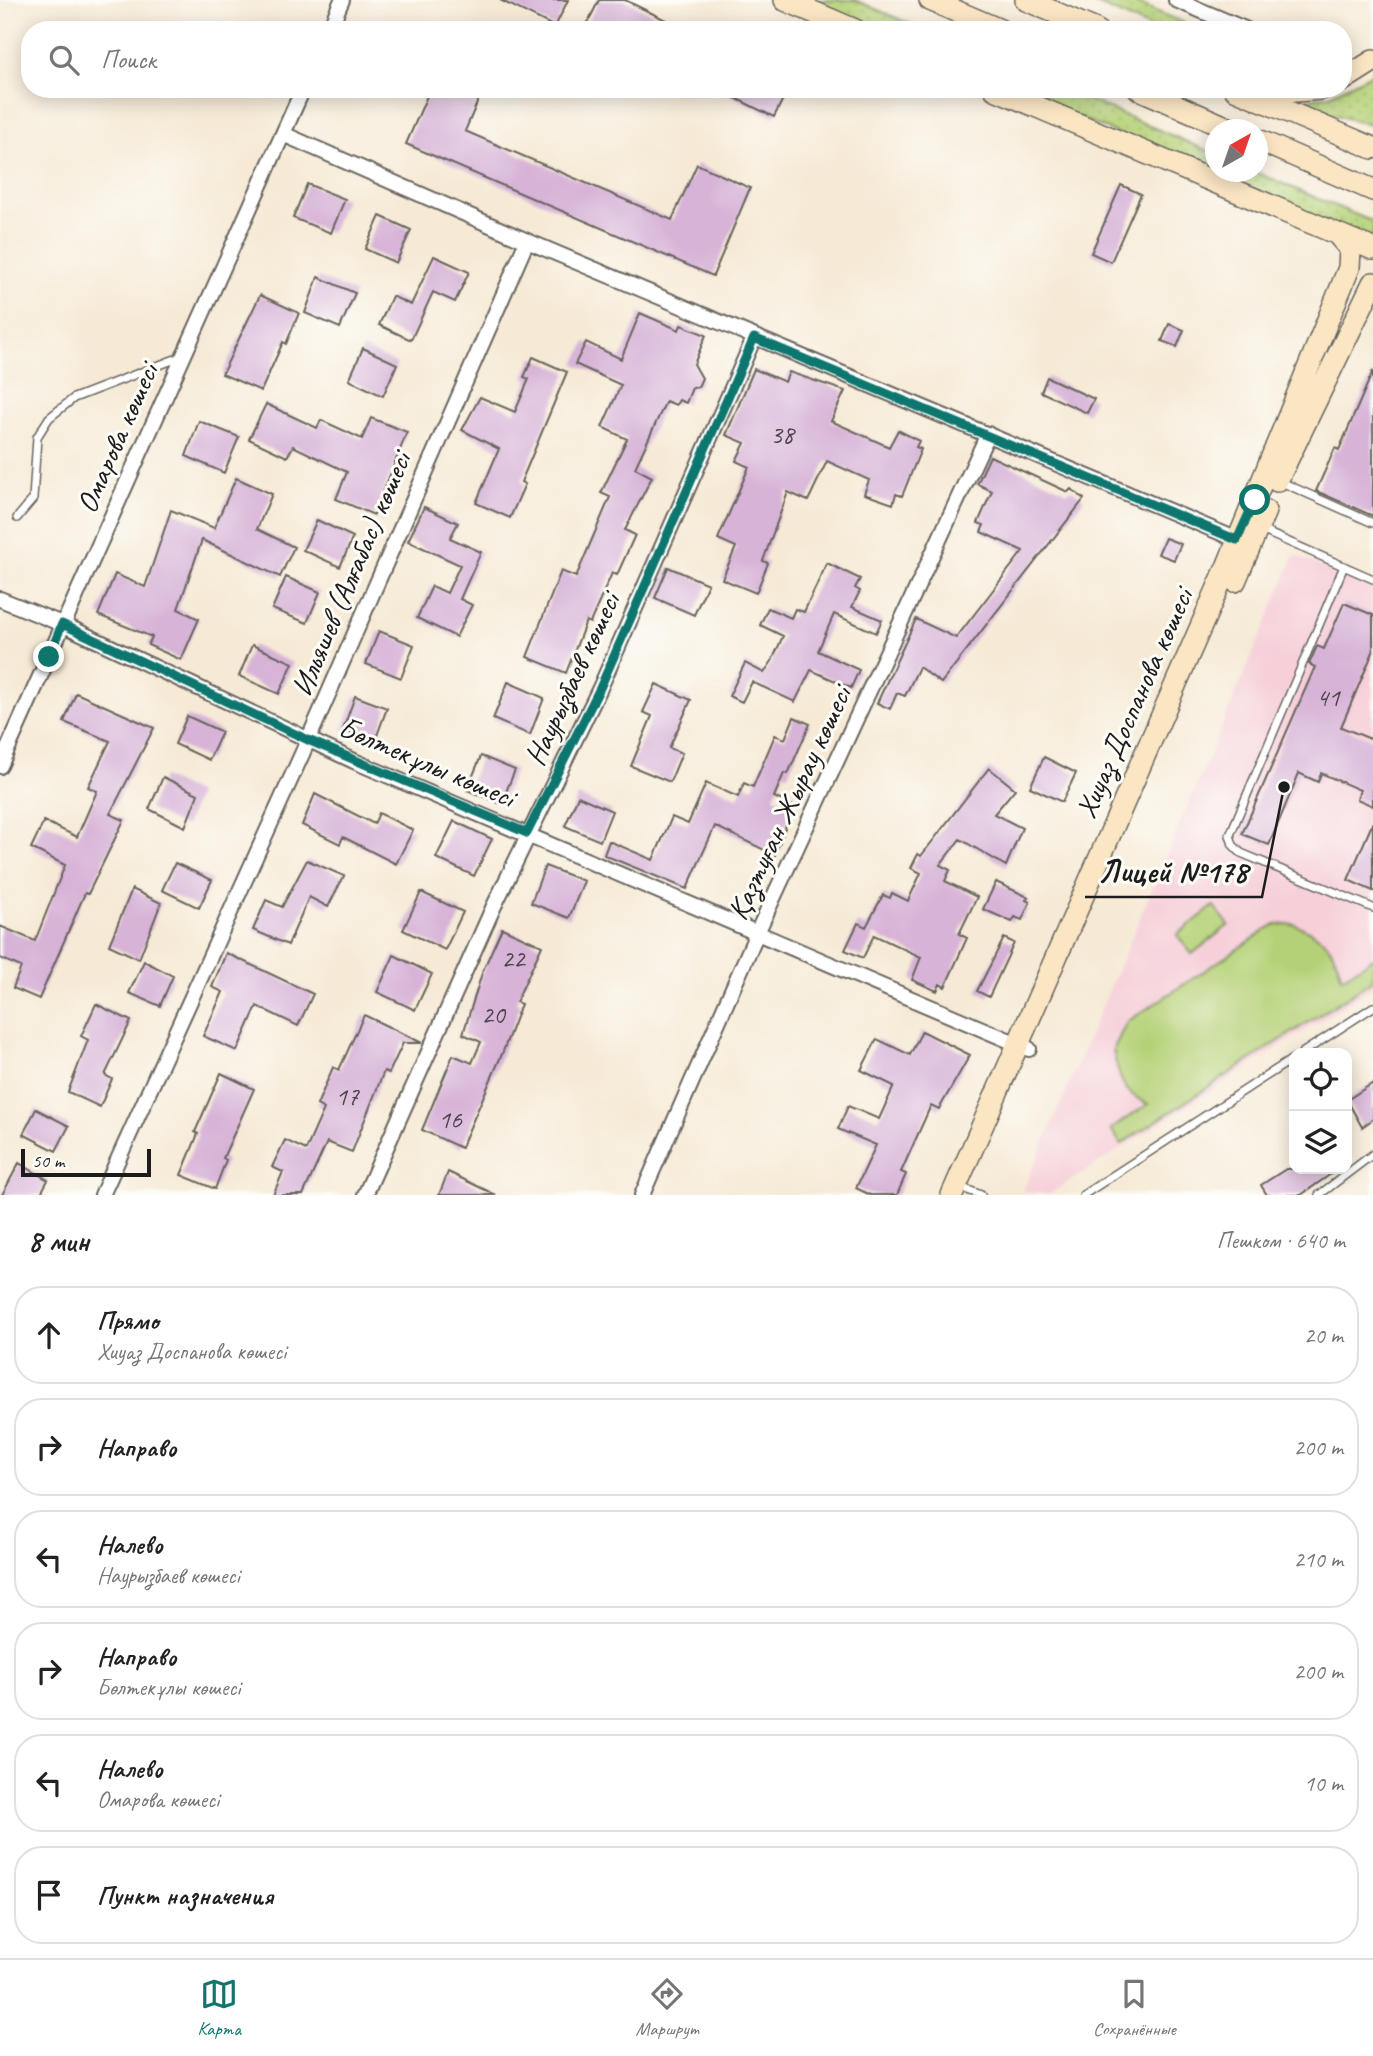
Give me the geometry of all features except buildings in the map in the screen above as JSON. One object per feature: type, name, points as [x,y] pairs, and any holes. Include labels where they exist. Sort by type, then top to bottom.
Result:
[{"type":"street","points":[[333,21],[342,0]]},
{"type":"street","points":[[785,0],[834,21]]},
{"type":"street","points":[[930,0],[979,21]]},
{"type":"street","points":[[1026,0],[1075,21]]},
{"type":"street","points":[[1177,0],[1226,21]]},
{"type":"street","points":[[1352,67],[1370,64]]},
{"type":"street","points":[[1352,75],[1370,64]]},
{"type":"street","name":"Омарова көшесі","points":[[0,766],[299,98]]},
{"type":"street","points":[[1016,98],[1373,249]]},
{"type":"street","points":[[1160,98],[1208,119]]},
{"type":"street","points":[[1256,98],[1373,148]]},
{"type":"street","points":[[283,134],[754,338],[988,434],[1248,534]]},
{"type":"street","points":[[1268,144],[1373,190]]},
{"type":"street","name":"Хиуаз Доспанова көшесі","points":[[965,1192],[1023,1046],[1272,477],[1349,268],[1350,249],[1338,234]]},
{"type":"street","name":"Ильяшев (Алғабас) көшесі","points":[[102,1195],[308,740],[527,241]]},
{"type":"street","name":"Хиуаз Доспанова көшесі","points":[[1272,477],[1373,283]]},
{"type":"street","name":"Наурызбаев көшесі","points":[[365,1195],[527,833],[600,688],[754,338]]},
{"type":"street","name":"Қазтуған Жырау көшесі","points":[[642,1195],[757,933],[988,434]]},
{"type":"street","name":"Бөлтекұлы көшесі","points":[[0,599],[62,624],[308,740],[1023,1046]]},
{"type":"lane","points":[[17,518],[33,499],[37,437],[49,418],[74,398],[183,356]]},
{"type":"lane","points":[[1272,477],[1373,523]]},
{"type":"lane","points":[[1248,534],[1344,566],[1373,579]]},
{"type":"lane","points":[[1344,566],[1230,835],[1233,845],[1241,853],[1373,908]]},
{"type":"lane","points":[[1310,1048],[1373,1007]]},
{"type":"lane","points":[[1083,1195],[1289,1061]]},
{"type":"lane","points":[[1319,1195],[1373,1154]]},
{"type":"shaded area","points":[[1295,555],[1373,588],[1373,987],[1048,1195],[1023,1191]]},
{"type":"green space","points":[[804,0],[855,0],[903,21],[853,21]]},
{"type":"green space","points":[[1087,0],[1130,0],[1180,21],[1136,21]]},
{"type":"green space","points":[[1373,73],[1373,126],[1293,102],[1314,98],[1352,98],[1352,84]]},
{"type":"green space","points":[[1034,98],[1084,98],[1205,150],[1205,171]]},
{"type":"green space","points":[[1268,178],[1373,222],[1373,243],[1230,182],[1268,182]]},
{"type":"green space","points":[[1214,906],[1229,925],[1192,954],[1177,935]]},
{"type":"green space","points":[[1294,924],[1327,944],[1342,978],[1373,958],[1373,980],[1121,1144],[1111,1129],[1148,1104],[1132,1095],[1117,1068],[1113,1050],[1127,1022],[1274,925]]},
{"type":"place","name":"Лицей №178","points":[[1284,787]]},
{"type":"route","points":[[49,657],[62,624],[354,761],[527,833],[600,688],[754,338],[1202,523],[1237,540],[1255,500]]}]
